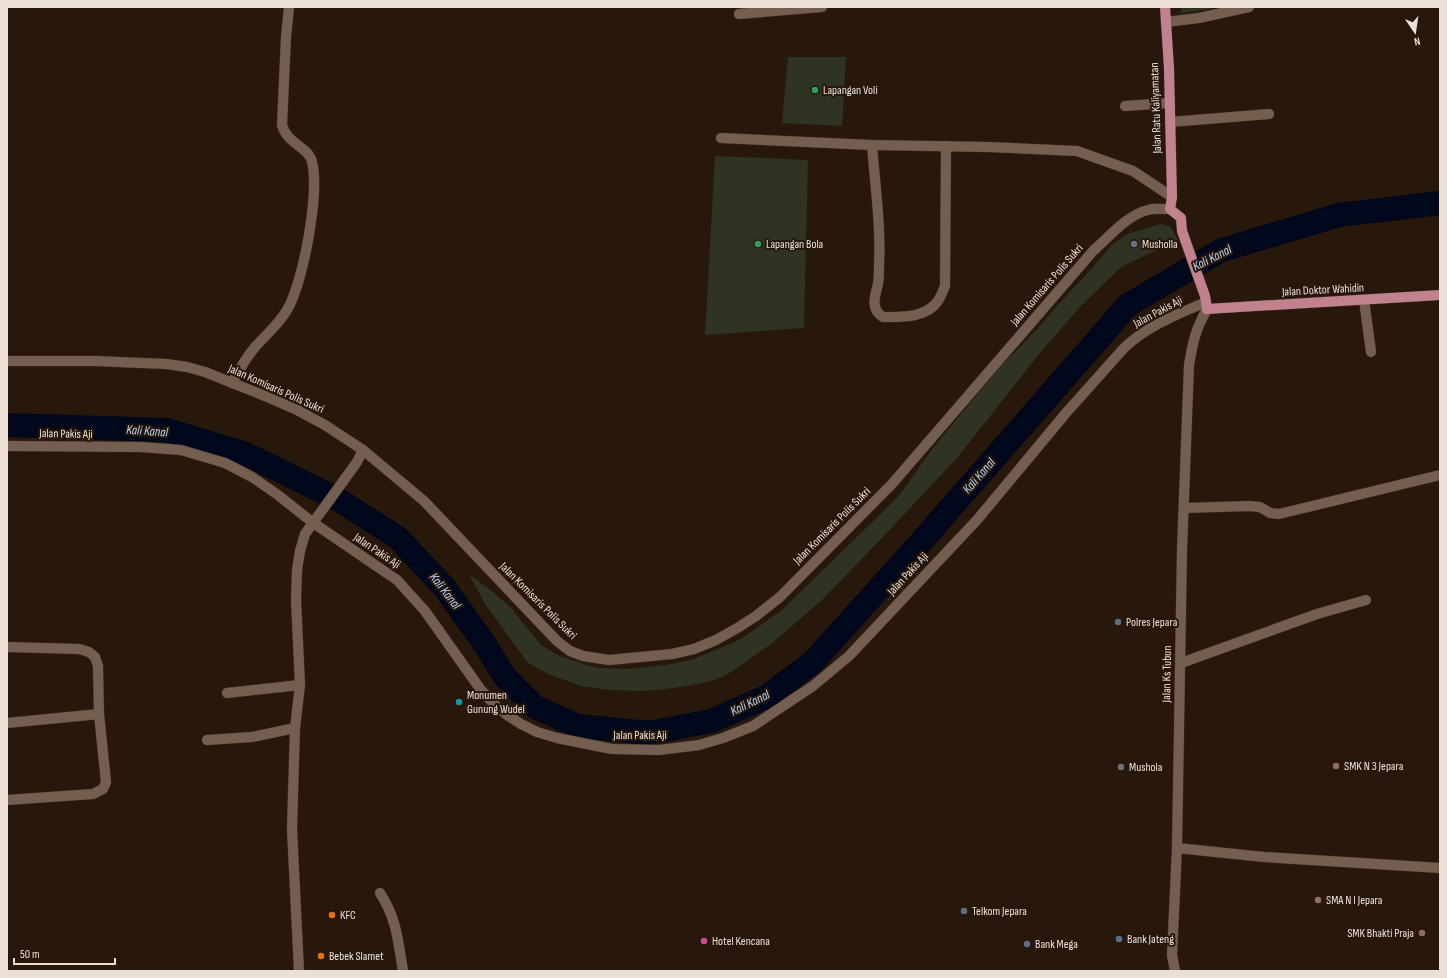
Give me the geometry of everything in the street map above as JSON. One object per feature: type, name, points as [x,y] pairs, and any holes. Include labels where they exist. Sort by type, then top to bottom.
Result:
[{"type":"main road","name":"Jalan Ratu Kaliyamatan","points":[[1165,7],[1169,68],[1172,197],[1170,209]]},
{"type":"main road","points":[[1170,209],[1181,218],[1182,231],[1206,303]]},
{"type":"main road","name":"Jalan Doktor Wahidin","points":[[1206,303],[1364,300],[1440,296]]},
{"type":"street","points":[[232,383],[245,360],[282,318],[293,300],[300,280],[313,211],[314,175],[312,162],[309,154],[289,138],[282,125],[286,37],[289,7]]},
{"type":"street","points":[[739,14],[822,7]]},
{"type":"street","points":[[1166,22],[1199,18],[1248,7]]},
{"type":"street","points":[[1126,106],[1169,103]]},
{"type":"street","points":[[1170,122],[1269,114]]},
{"type":"street","points":[[721,138],[872,145],[1077,151],[1133,171],[1172,197]]},
{"type":"street","points":[[872,145],[879,228],[878,282],[874,301],[876,310],[883,317],[907,317],[922,313],[931,308],[939,300],[945,286],[946,146]]},
{"type":"street","name":"Jalan Komisaris Polis Sukri","points":[[7,361],[95,361],[166,364],[205,372],[297,410],[325,425],[363,450],[424,500],[557,641],[570,651],[583,656],[609,660],[672,654],[716,640],[739,627],[780,597],[892,484],[1093,251],[1128,221],[1144,211],[1154,209],[1170,209]]},
{"type":"street","points":[[1364,300],[1371,352]]},
{"type":"street","name":"Jalan Ks Tubun","points":[[1175,971],[1172,955],[1177,848],[1184,508],[1189,365],[1194,335],[1206,303]]},
{"type":"street","name":"Jalan Pakis Aji","points":[[7,446],[140,447],[181,450],[203,455],[225,463],[252,477],[312,522],[396,580],[426,612],[481,690],[507,715],[537,732],[556,738],[612,749],[659,750],[699,745],[723,738],[753,726],[813,686],[850,656],[978,520],[1066,413],[1124,348],[1152,327],[1206,303]]},
{"type":"street","points":[[298,971],[292,829],[295,728],[300,685],[296,600],[297,570],[305,534],[312,522],[323,510],[357,462],[363,450]]},
{"type":"street","points":[[1184,508],[1249,506],[1260,507],[1274,514],[1279,514],[1440,474]]},
{"type":"street","points":[[1181,663],[1317,614],[1366,600]]},
{"type":"street","points":[[7,647],[79,649],[89,652],[95,657],[98,666],[99,714],[106,782],[103,789],[93,794],[7,800]]},
{"type":"street","points":[[226,693],[300,685]]},
{"type":"street","points":[[7,723],[99,714]]},
{"type":"street","points":[[207,740],[252,737],[295,728]]},
{"type":"street","points":[[1177,848],[1264,857],[1440,868]]},
{"type":"street","points":[[380,893],[387,904],[394,921],[403,971]]},
{"type":"street","points":[[1167,971],[1172,955]]},
{"type":"green space","points":[[1181,7],[1211,7],[1211,9],[1181,13]]},
{"type":"green space","name":"Lapangan Voli","points":[[788,57],[846,57],[842,126],[782,123]]},
{"type":"green space","name":"Lapangan Bola","points":[[715,156],[808,160],[804,328],[705,335]]},
{"type":"green space","points":[[1160,224],[1170,226],[1178,240],[1121,267],[1081,306],[1039,354],[957,458],[881,539],[822,600],[771,644],[733,671],[715,680],[660,690],[609,690],[581,686],[548,674],[528,663],[485,604],[469,574],[511,608],[541,645],[559,656],[600,668],[629,669],[666,665],[691,660],[735,642],[783,609],[898,497],[933,448],[984,386],[1001,366],[1043,323],[1113,244],[1127,234]]},
{"type":"waterway","name":"Kali Kanal","points":[[7,425],[167,430],[246,454],[339,500],[398,538],[444,587],[484,643],[505,677],[535,707],[578,726],[649,733],[711,721],[766,697],[813,662],[920,543],[1128,305],[1222,250],[1339,215],[1440,203]]},
{"type":"place","name":"Lapangan Voli","points":[[815,90]]},
{"type":"place","name":"Lapangan Bola","points":[[758,244]]},
{"type":"place","name":"Musholla","points":[[1134,244]]},
{"type":"place","name":"Polres Jepara","points":[[1118,622]]},
{"type":"place","name":"Monumen Gunung Wudel","points":[[459,702]]},
{"type":"place","name":"SMK N 3 Jepara","points":[[1336,766]]},
{"type":"place","name":"Mushola","points":[[1121,767]]},
{"type":"place","name":"SMA N I Jepara","points":[[1318,900]]},
{"type":"place","name":"Telkom Jepara","points":[[964,911]]},
{"type":"place","name":"KFC","points":[[332,915]]},
{"type":"place","name":"SMK Bhakti Praja","points":[[1422,933]]},
{"type":"place","name":"Bank Jateng","points":[[1119,939]]},
{"type":"place","name":"Hotel Kencana","points":[[704,941]]},
{"type":"place","name":"Bank Mega","points":[[1027,944]]},
{"type":"place","name":"Bebek Slamet","points":[[321,956]]}]
